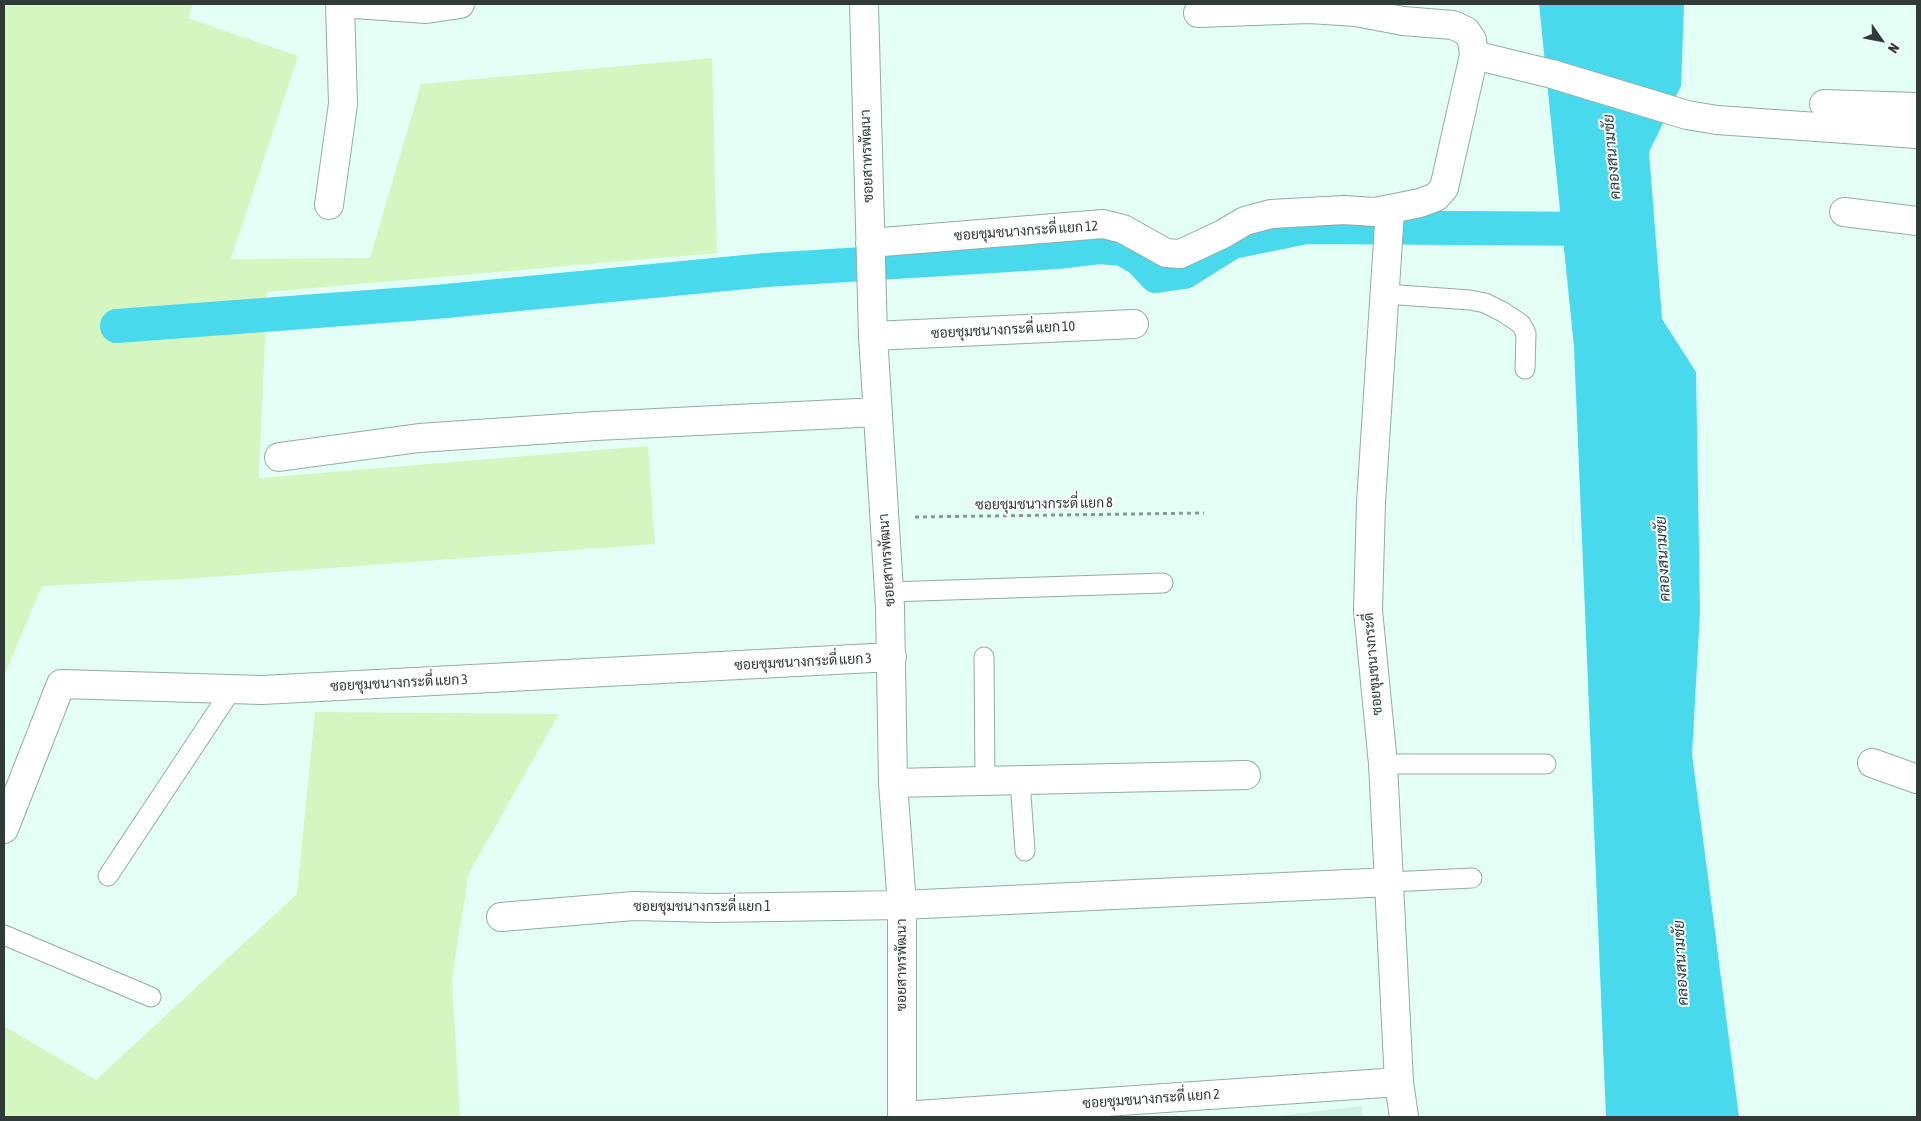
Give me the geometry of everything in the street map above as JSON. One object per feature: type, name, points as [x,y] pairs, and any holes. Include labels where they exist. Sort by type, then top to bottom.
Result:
[{"type":"street","points":[[329,206],[343,104],[340,4]]},
{"type":"street","points":[[354,4],[426,9],[460,4]]},
{"type":"street","name":"ซอยสาทรพัฒนา","points":[[864,4],[873,336],[889,592],[894,784],[902,905],[902,1116]]},
{"type":"street","points":[[1198,13],[1309,9],[1356,12],[1403,20],[1453,25],[1466,31],[1469,35],[1472,40],[1474,55],[1552,74],[1687,115],[1717,120],[1917,134]]},
{"type":"street","name":"ซอยชุมชนางกระดี่ แยก 12","points":[[870,245],[1103,224],[1123,229],[1166,253],[1180,254],[1244,221],[1270,214],[1344,210],[1375,212],[1389,221],[1420,203],[1436,197],[1444,188],[1474,55]]},
{"type":"street","points":[[1824,104],[1917,107]]},
{"type":"street","points":[[1844,212],[1917,221]]},
{"type":"street","name":"ซอยชุมชนางกระดี่","points":[[1389,221],[1371,503],[1368,610],[1383,764],[1399,1082],[1404,1117]]},
{"type":"street","name":"ซอยชุมชนางกระดี่ แยก 10","points":[[873,336],[1134,324]]},
{"type":"street","points":[[279,456],[419,438],[596,426],[878,412]]},
{"type":"street","name":"ซอยชุมชนางกระดี่ แยก 3","points":[[4,829],[61,684],[262,690],[892,657]]},
{"type":"street","points":[[1872,763],[1917,778]]},
{"type":"street","points":[[894,784],[1246,775]]},
{"type":"street","name":"ซอยชุมชนางกระดี่ แยก 1","points":[[501,916],[634,906],[712,908],[902,905],[1390,882]]},
{"type":"street","name":"ซอยชุมชนางกระดี่ แยก 2","points":[[902,1116],[1399,1082]]},
{"type":"lane","points":[[1384,294],[1470,300],[1485,303],[1504,312],[1521,324],[1526,333],[1525,369]]},
{"type":"lane","points":[[889,592],[1163,583]]},
{"type":"lane","points":[[984,657],[985,781]]},
{"type":"lane","points":[[108,876],[232,689]]},
{"type":"lane","points":[[1383,764],[1546,764]]},
{"type":"lane","points":[[1020,781],[1025,851]]},
{"type":"lane","points":[[1390,882],[1472,878]]},
{"type":"lane","points":[[4,935],[151,998]]},
{"type":"path","name":"ซอยชุมชนางกระดี่ แยก 8","points":[[884,518],[1204,513]]},
{"type":"shaded area","points":[[1361,1106],[1363,1117],[1270,1117]]},
{"type":"green space","points":[[4,4],[193,4],[188,18],[298,56],[231,259],[370,258],[421,84],[712,58],[717,253],[267,292],[259,478],[648,446],[655,544],[184,579],[42,586],[4,676]]},
{"type":"green space","points":[[315,712],[559,714],[469,873],[452,978],[460,1117],[4,1117],[4,1026],[96,1080],[297,894]]},
{"type":"water","name":"คลองสนามชัย","points":[[1539,4],[1684,4],[1681,86],[1649,152],[1662,319],[1696,372],[1700,612],[1692,754],[1739,1117],[1606,1117],[1574,347]]},
{"type":"waterway","points":[[117,326],[436,302],[766,270],[1057,252],[1099,247],[1123,249],[1140,259],[1156,276],[1184,272],[1232,242],[1306,227],[1608,229]]}]
